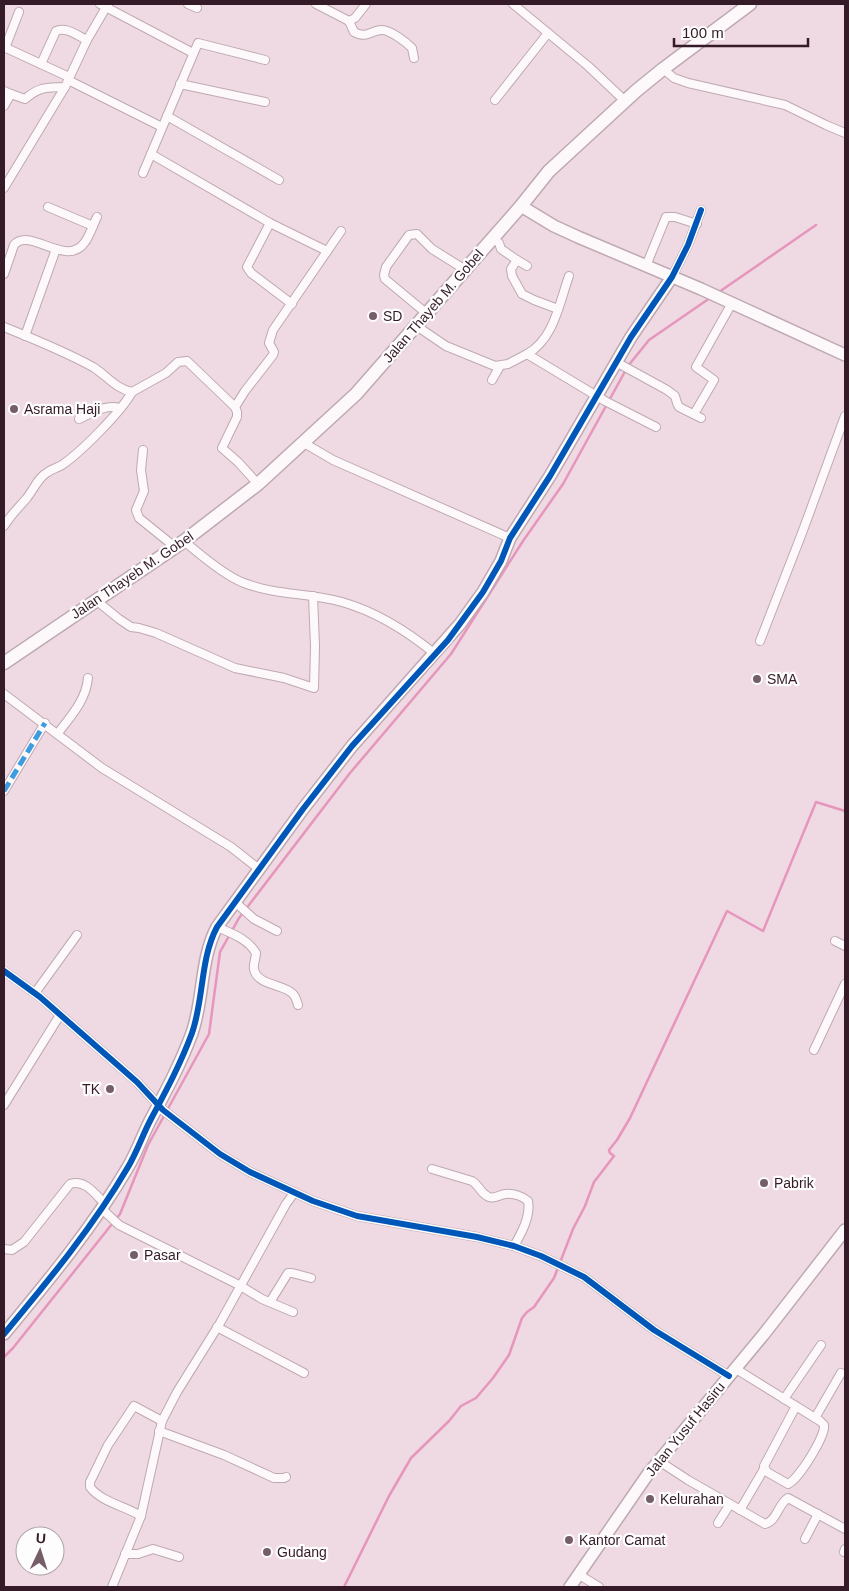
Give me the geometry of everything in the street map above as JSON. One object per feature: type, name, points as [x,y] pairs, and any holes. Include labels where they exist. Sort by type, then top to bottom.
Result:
[{"type":"main road","name":"Jalan Thayeb M. Gobel","points":[[4,663],[180,544],[258,484],[356,394],[521,206],[549,171],[663,69],[750,4]]},
{"type":"street","points":[[188,4],[197,8]]},
{"type":"street","points":[[316,4],[349,21],[354,32],[361,35],[384,30],[398,37],[412,48],[414,58]]},
{"type":"street","points":[[349,21],[355,18],[366,4]]},
{"type":"street","points":[[513,4],[588,66],[625,101]]},
{"type":"street","points":[[4,188],[68,81],[105,5],[193,52]]},
{"type":"street","points":[[19,12],[4,47],[41,64],[68,81],[162,127]]},
{"type":"street","points":[[41,64],[56,31],[66,29],[88,40]]},
{"type":"street","points":[[495,100],[548,33]]},
{"type":"street","points":[[143,173],[198,43],[265,60]]},
{"type":"street","points":[[663,69],[674,78],[688,83],[785,105],[826,126],[845,132]]},
{"type":"street","points":[[4,106],[7,93],[25,99],[33,92],[68,81]]},
{"type":"street","points":[[180,84],[265,102]]},
{"type":"street","points":[[167,116],[279,180]]},
{"type":"street","points":[[151,154],[270,223],[327,252]]},
{"type":"street","points":[[521,206],[554,226],[717,295],[845,355]]},
{"type":"street","points":[[48,207],[93,226]]},
{"type":"street","points":[[4,1334],[50,1280],[103,1206],[130,1164],[161,1108],[192,1032],[200,1002],[209,944],[217,926],[241,908],[259,869],[303,809],[352,746],[460,624],[483,592],[501,561],[510,538],[601,398],[624,367],[688,245],[702,210]]},
{"type":"street","points":[[4,274],[16,241],[24,240],[69,252],[78,249],[85,243],[97,217]]},
{"type":"street","points":[[646,266],[666,217],[674,217],[696,224]]},
{"type":"street","points":[[270,223],[247,267],[251,273],[292,304]]},
{"type":"street","points":[[235,407],[273,355],[274,352],[269,343],[270,336],[341,231]]},
{"type":"street","points":[[426,313],[385,280],[386,267],[409,235],[417,234],[432,249],[464,269]]},
{"type":"street","points":[[493,238],[499,243],[501,249],[527,266]]},
{"type":"street","points":[[25,336],[56,249]]},
{"type":"street","points":[[517,260],[512,269],[512,276],[522,294],[558,309]]},
{"type":"street","points":[[415,326],[446,346],[490,365],[500,366],[527,354],[540,344],[552,326],[569,276]]},
{"type":"street","points":[[624,367],[667,390],[675,396],[678,405],[697,416],[714,380],[696,367],[732,303]]},
{"type":"street","points":[[4,327],[64,351],[93,368],[119,387],[132,392]]},
{"type":"street","points":[[527,354],[613,405],[656,427]]},
{"type":"street","points":[[4,526],[16,508],[26,499],[45,473],[61,466],[76,453],[120,408],[132,392],[158,377],[178,362],[185,360],[235,407],[237,417],[222,448],[258,484]]},
{"type":"street","points":[[492,380],[500,366]]},
{"type":"street","points":[[79,419],[104,407],[120,408]]},
{"type":"street","points":[[760,641],[845,416]]},
{"type":"street","points":[[304,443],[342,464],[510,538]]},
{"type":"street","points":[[143,450],[141,470],[144,491],[137,505],[137,515],[139,518],[238,580],[256,587],[313,596],[351,605],[395,624],[435,654]]},
{"type":"street","points":[[97,601],[119,620],[131,627],[156,633],[235,668],[284,678],[314,688],[313,596]]},
{"type":"street","points":[[58,733],[81,702],[87,687],[88,678]]},
{"type":"street","points":[[4,694],[113,775],[231,847],[259,869]]},
{"type":"street","points":[[4,791],[45,724]]},
{"type":"street","points":[[241,908],[254,919],[277,931]]},
{"type":"street","points":[[217,926],[248,942],[255,950],[257,956],[254,967],[255,972],[270,984],[294,995],[298,1005]]},
{"type":"street","points":[[35,993],[77,935]]},
{"type":"street","points":[[835,940],[845,946]]},
{"type":"street","points":[[4,971],[35,993],[137,1082],[161,1108],[220,1154],[250,1172],[330,1208],[357,1216],[477,1237],[514,1246],[542,1256],[584,1277],[654,1330],[784,1399],[824,1425],[824,1431],[809,1458],[791,1482],[785,1483],[764,1469]]},
{"type":"street","points":[[814,1050],[845,984]]},
{"type":"street","points":[[4,1105],[60,1015]]},
{"type":"street","points":[[432,1169],[472,1181],[488,1197],[512,1194],[528,1201],[525,1224],[514,1246]]},
{"type":"street","points":[[4,1249],[12,1250],[24,1242],[70,1184],[84,1183],[116,1222],[239,1285],[262,1299],[293,1312]]},
{"type":"street","points":[[112,1587],[140,1516],[162,1421],[177,1392],[217,1327],[239,1285],[294,1193]]},
{"type":"street","name":"Jalan Yusuf Hasiru","points":[[570,1587],[621,1511],[659,1461],[733,1372],[845,1230]]},
{"type":"street","points":[[270,1302],[288,1274],[292,1273],[310,1278]]},
{"type":"street","points":[[217,1327],[304,1373]]},
{"type":"street","points":[[784,1399],[821,1345]]},
{"type":"street","points":[[814,1418],[841,1372]]},
{"type":"street","points":[[140,1516],[93,1491],[90,1487],[90,1482],[108,1445],[134,1406],[162,1421]]},
{"type":"street","points":[[740,1510],[764,1469],[764,1463],[796,1406]]},
{"type":"street","points":[[159,1431],[224,1455],[274,1478],[286,1477]]},
{"type":"street","points":[[659,1461],[740,1510],[768,1524],[788,1498],[845,1529]]},
{"type":"street","points":[[718,1523],[730,1504]]},
{"type":"street","points":[[805,1539],[818,1514]]},
{"type":"street","points":[[125,1554],[138,1554],[156,1549],[179,1557]]},
{"type":"street","points":[[578,1574],[599,1587]]},
{"type":"waterway","points":[[719,292],[816,225]]},
{"type":"waterway","points":[[4,1357],[120,1214],[148,1145],[209,1034],[220,952],[239,918],[350,773],[451,654],[523,541],[563,484],[628,366],[649,340],[710,298]]},
{"type":"waterway","points":[[344,1587],[389,1496],[411,1458],[449,1421],[461,1406],[476,1398],[493,1378],[509,1355],[522,1318],[534,1307],[554,1278],[594,1182],[614,1156],[609,1150],[630,1118],[727,911],[763,931],[816,802],[845,811]]},
{"type":"marked path","points":[[4,791],[45,723]]},
{"type":"cycle path","points":[[4,1334],[85,1232],[131,1161],[168,1087],[192,1033],[199,1007],[208,952],[217,927],[303,809],[352,746],[448,640],[483,592],[501,561],[510,538],[550,476],[631,337],[672,277],[688,245],[701,210]]},
{"type":"cycle path","points":[[4,971],[40,997],[137,1082],[163,1110],[220,1154],[250,1172],[313,1201],[357,1216],[477,1237],[514,1246],[541,1256],[584,1277],[654,1330],[729,1376]]},
{"type":"place","name":"SD","points":[[373,316]]},
{"type":"place","name":"Asrama Haji","points":[[14,409]]},
{"type":"place","name":"SMA","points":[[757,679]]},
{"type":"place","name":"TK","points":[[110,1089]]},
{"type":"place","name":"Pabrik","points":[[764,1183]]},
{"type":"place","name":"Pasar","points":[[134,1255]]},
{"type":"place","name":"Kelurahan","points":[[650,1499]]},
{"type":"place","name":"Kantor Camat","points":[[569,1540]]},
{"type":"place","name":"Gudang","points":[[267,1552]]}]
